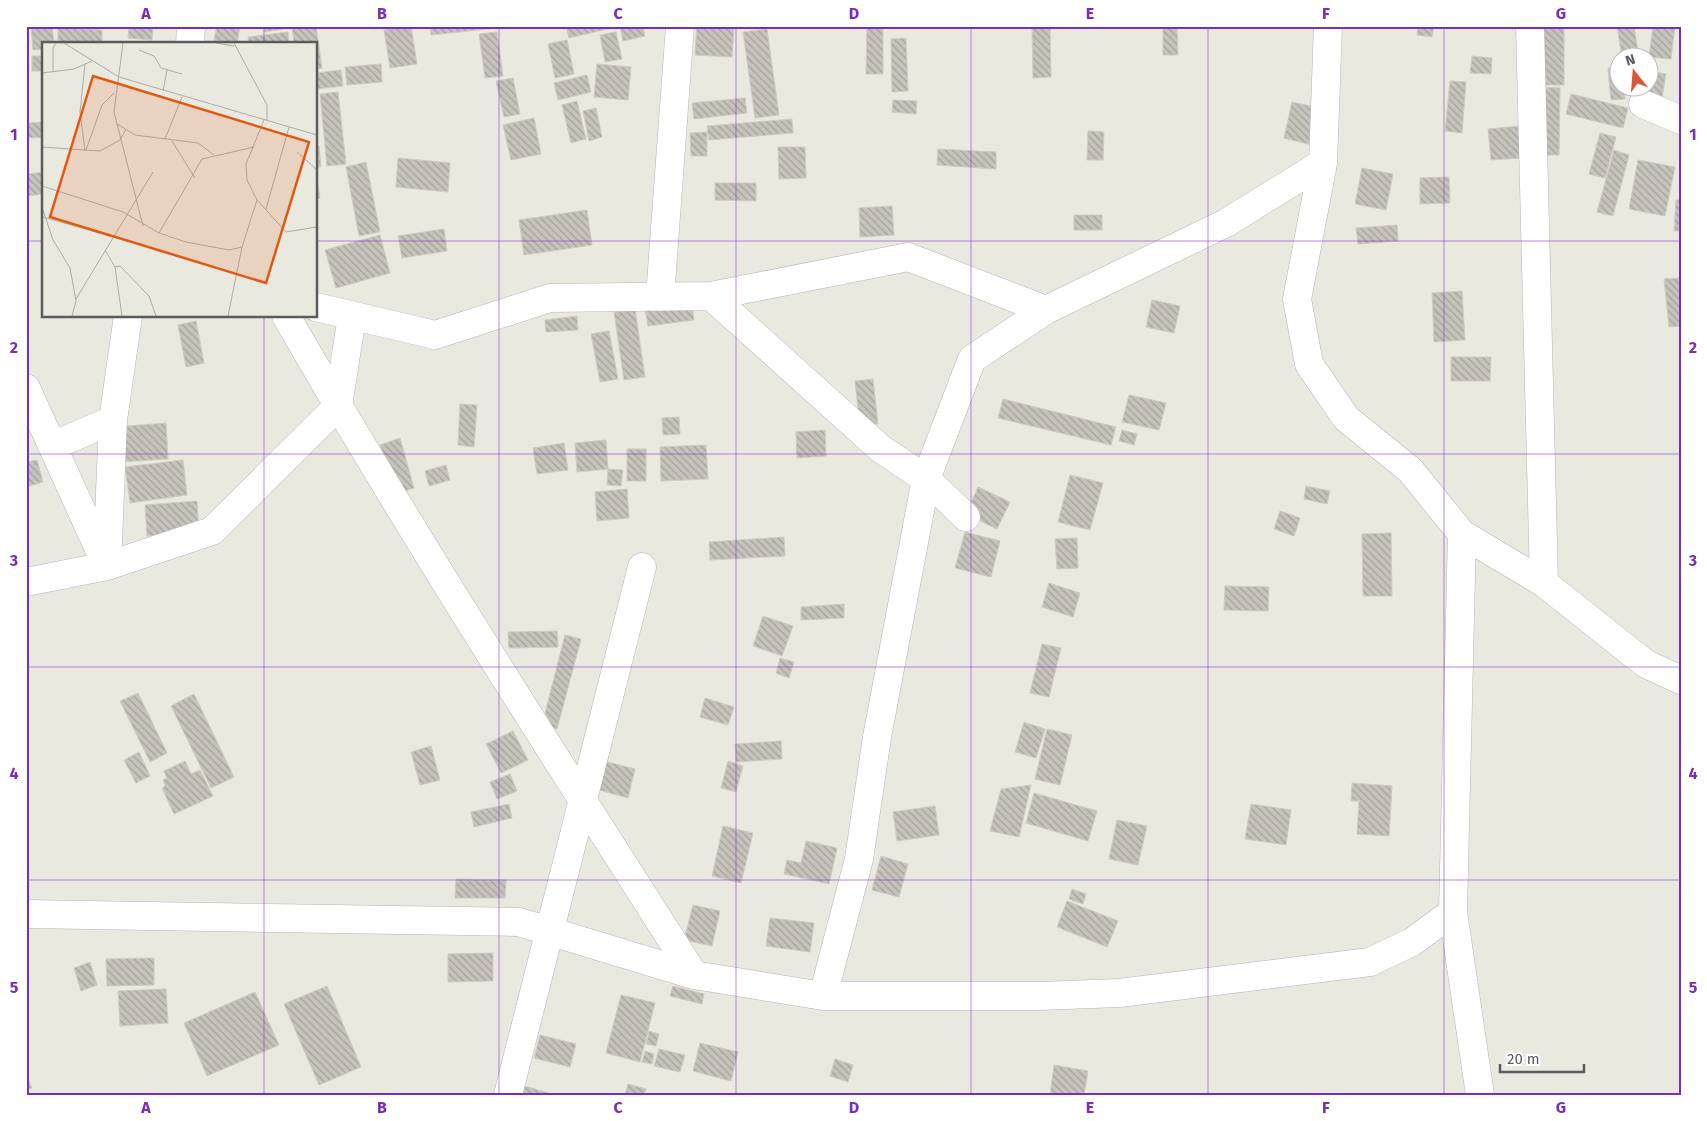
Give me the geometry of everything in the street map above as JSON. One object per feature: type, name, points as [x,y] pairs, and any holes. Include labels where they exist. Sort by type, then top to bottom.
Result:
[{"type":"street","points":[[190,26],[190,42]]},
{"type":"street","points":[[660,297],[680,26]]},
{"type":"street","points":[[1328,26],[1323,163],[1297,299],[1309,364],[1346,418],[1410,470],[1462,534],[1544,583],[1646,664],[1681,680]]},
{"type":"street","points":[[1530,26],[1544,583]]},
{"type":"street","points":[[1643,104],[1681,120]]},
{"type":"street","points":[[822,996],[859,858],[877,737],[926,479],[972,360],[1046,310],[1226,223],[1323,163]]},
{"type":"street","points":[[318,308],[435,335],[550,298],[711,296],[908,257],[1046,310]]},
{"type":"street","points":[[711,296],[881,448],[926,479],[966,517]]},
{"type":"street","points":[[26,582],[107,566],[212,531],[338,406],[352,316]]},
{"type":"street","points":[[107,566],[113,420],[128,318]]},
{"type":"street","points":[[287,318],[338,406],[583,801],[694,974]]},
{"type":"street","points":[[26,388],[107,566]]},
{"type":"street","points":[[52,446],[113,420]]},
{"type":"street","points":[[1462,534],[1453,912],[1480,1095]]},
{"type":"street","points":[[508,1095],[642,567]]},
{"type":"street","points":[[26,914],[519,922],[694,974],[822,996],[1039,996],[1119,993],[1370,962],[1412,942],[1453,912]]},
{"type":"building","points":[[31,26],[52,26],[54,42],[42,42],[42,49],[33,50]]},
{"type":"building","points":[[129,26],[153,26],[152,40],[128,38]]},
{"type":"building","points":[[217,26],[240,26],[237,42],[214,40]]},
{"type":"building","points":[[264,26],[283,26],[284,29],[264,32]]},
{"type":"building","points":[[316,26],[322,68],[318,69],[318,42],[294,42],[292,27]]},
{"type":"building","points":[[411,26],[417,64],[390,68],[384,30]]},
{"type":"building","points":[[430,26],[496,26],[496,28],[431,35]]},
{"type":"building","points":[[566,26],[616,26],[616,27],[569,38]]},
{"type":"building","points":[[620,26],[643,26],[645,36],[623,41]]},
{"type":"building","points":[[697,26],[734,26],[732,57],[695,55]]},
{"type":"building","points":[[1032,26],[1050,26],[1051,77],[1033,78]]},
{"type":"building","points":[[1163,26],[1177,26],[1178,55],[1163,55]]},
{"type":"building","points":[[1418,26],[1434,26],[1432,37],[1417,35]]},
{"type":"building","points":[[1534,26],[1564,26],[1564,85],[1533,85]]},
{"type":"building","points":[[1617,26],[1634,26],[1637,48],[1620,48]]},
{"type":"building","points":[[1653,26],[1675,26],[1671,59],[1660,58],[1660,48],[1650,48]]},
{"type":"building","points":[[58,28],[102,30],[102,42],[58,42]]},
{"type":"building","points":[[867,28],[883,28],[883,74],[866,74]]},
{"type":"building","points":[[767,29],[779,115],[755,118],[743,32]]},
{"type":"building","points":[[288,32],[289,42],[249,42],[248,37]]},
{"type":"building","points":[[497,32],[503,76],[485,78],[479,34]]},
{"type":"building","points":[[616,32],[622,59],[605,62],[600,35]]},
{"type":"building","points":[[906,38],[908,91],[892,92],[891,39]]},
{"type":"building","points":[[567,40],[574,74],[555,78],[548,44]]},
{"type":"building","points":[[32,56],[42,56],[42,71],[32,71]]},
{"type":"building","points":[[1472,56],[1492,58],[1491,74],[1470,73]]},
{"type":"building","points":[[381,64],[382,82],[347,85],[345,67]]},
{"type":"building","points":[[597,64],[631,67],[628,100],[594,97]]},
{"type":"building","points":[[1608,68],[1610,68],[1610,89]]},
{"type":"building","points":[[341,70],[343,86],[318,89],[318,73]]},
{"type":"building","points":[[1660,73],[1666,74],[1662,98],[1660,98]]},
{"type":"building","points":[[587,75],[591,92],[558,100],[554,83]]},
{"type":"building","points":[[513,78],[520,114],[504,117],[496,81]]},
{"type":"building","points":[[1450,81],[1466,82],[1462,133],[1445,131]]},
{"type":"building","points":[[1540,87],[1560,88],[1559,155],[1539,155]]},
{"type":"building","points":[[338,92],[346,164],[327,166],[320,94]]},
{"type":"building","points":[[1571,94],[1628,108],[1623,128],[1566,114]]},
{"type":"building","points":[[745,98],[747,113],[694,119],[692,103]]},
{"type":"building","points":[[1611,98],[1625,98],[1625,99],[1611,100]]},
{"type":"building","points":[[893,100],[917,101],[916,114],[892,112]]},
{"type":"building","points":[[577,101],[586,139],[571,143],[562,105]]},
{"type":"building","points":[[1292,102],[1320,108],[1312,145],[1284,138]]},
{"type":"building","points":[[596,108],[602,137],[589,141],[583,111]]},
{"type":"building","points":[[534,118],[541,154],[511,160],[503,125]]},
{"type":"building","points":[[792,119],[793,133],[709,140],[707,126]]},
{"type":"building","points":[[42,122],[42,137],[26,138],[26,123]]},
{"type":"building","points":[[1519,126],[1522,158],[1491,160],[1488,129]]},
{"type":"building","points":[[1088,131],[1104,132],[1103,160],[1087,160]]},
{"type":"building","points":[[707,132],[707,156],[691,156],[690,133]]},
{"type":"building","points":[[1600,133],[1616,137],[1605,178],[1589,174]]},
{"type":"building","points":[[319,146],[321,167],[318,167]]},
{"type":"building","points":[[778,147],[805,147],[806,178],[779,179]]},
{"type":"building","points":[[938,149],[996,152],[996,169],[937,165]]},
{"type":"building","points":[[1614,150],[1629,155],[1613,216],[1597,212]]},
{"type":"building","points":[[398,158],[450,163],[448,192],[396,187]]},
{"type":"building","points":[[1638,160],[1675,167],[1665,216],[1629,209]]},
{"type":"building","points":[[366,162],[380,232],[359,236],[346,167]]},
{"type":"building","points":[[1362,168],[1393,174],[1386,210],[1355,204]]},
{"type":"building","points":[[42,172],[42,194],[26,196],[26,174]]},
{"type":"building","points":[[1449,177],[1450,203],[1420,204],[1420,178]]},
{"type":"building","points":[[715,183],[756,183],[756,201],[715,200]]},
{"type":"building","points":[[1676,200],[1681,200],[1681,231],[1674,231]]},
{"type":"building","points":[[892,206],[894,235],[860,237],[859,208]]},
{"type":"building","points":[[587,210],[592,245],[524,255],[519,220]]},
{"type":"building","points":[[1074,215],[1102,215],[1102,230],[1074,230]]},
{"type":"building","points":[[1397,225],[1398,241],[1358,244],[1356,228]]},
{"type":"building","points":[[444,229],[447,251],[402,258],[398,236]]},
{"type":"building","points":[[380,235],[390,273],[336,288],[325,250]]},
{"type":"building","points":[[1681,278],[1681,326],[1669,327],[1664,279]]},
{"type":"building","points":[[1462,291],[1465,340],[1434,342],[1432,293]]},
{"type":"building","points":[[1152,300],[1180,306],[1174,333],[1146,327]]},
{"type":"building","points":[[692,302],[694,320],[648,326],[645,308]]},
{"type":"building","points":[[635,309],[645,377],[624,380],[614,312]]},
{"type":"building","points":[[577,316],[578,330],[546,332],[545,320]]},
{"type":"building","points":[[196,321],[204,363],[186,367],[178,325]]},
{"type":"building","points":[[609,331],[618,379],[600,382],[591,334]]},
{"type":"building","points":[[1451,357],[1491,357],[1490,381],[1451,381]]},
{"type":"building","points":[[873,379],[878,424],[860,426],[855,381]]},
{"type":"building","points":[[1129,395],[1166,403],[1159,430],[1122,422]]},
{"type":"building","points":[[1003,399],[1116,427],[1111,445],[998,418]]},
{"type":"building","points":[[460,404],[477,405],[474,447],[458,445]]},
{"type":"building","points":[[679,417],[680,434],[663,435],[662,418]]},
{"type":"building","points":[[166,423],[168,459],[119,462],[116,427]]},
{"type":"building","points":[[825,430],[826,456],[797,458],[796,432]]},
{"type":"building","points":[[1122,430],[1137,434],[1134,445],[1119,441]]},
{"type":"building","points":[[400,438],[414,488],[395,494],[380,445]]},
{"type":"building","points":[[606,440],[608,469],[577,472],[575,443]]},
{"type":"building","points":[[564,443],[568,470],[537,474],[533,448]]},
{"type":"building","points":[[706,445],[708,479],[661,481],[660,447]]},
{"type":"building","points":[[627,449],[646,449],[646,481],[627,481]]},
{"type":"building","points":[[37,460],[43,482],[29,486],[26,462]]},
{"type":"building","points":[[183,460],[187,495],[130,503],[125,467]]},
{"type":"building","points":[[446,465],[450,480],[429,486],[425,471]]},
{"type":"building","points":[[608,469],[623,470],[621,486],[607,485]]},
{"type":"building","points":[[1070,475],[1103,483],[1090,530],[1058,522]]},
{"type":"building","points":[[1306,486],[1330,491],[1327,504],[1304,499]]},
{"type":"building","points":[[978,487],[1010,502],[997,529],[966,514]]},
{"type":"building","points":[[627,489],[629,518],[597,521],[595,492]]},
{"type":"building","points":[[197,501],[199,533],[147,536],[145,505]]},
{"type":"building","points":[[1280,511],[1300,518],[1294,536],[1274,529]]},
{"type":"building","points":[[965,532],[1000,541],[991,577],[955,568]]},
{"type":"building","points":[[1391,533],[1392,596],[1363,596],[1362,534]]},
{"type":"building","points":[[784,537],[785,556],[710,560],[709,542]]},
{"type":"building","points":[[1077,538],[1078,568],[1057,569],[1055,539]]},
{"type":"building","points":[[1049,583],[1080,593],[1073,617],[1042,607]]},
{"type":"building","points":[[1225,586],[1269,587],[1268,611],[1224,610]]},
{"type":"building","points":[[844,604],[844,618],[801,620],[801,607]]},
{"type":"building","points":[[763,616],[793,626],[782,656],[753,646]]},
{"type":"building","points":[[557,631],[558,647],[509,648],[508,632]]},
{"type":"building","points":[[565,635],[581,639],[557,729],[542,725]]},
{"type":"building","points":[[1042,644],[1061,648],[1049,697],[1030,693]]},
{"type":"building","points":[[780,658],[794,662],[789,678],[776,673]]},
{"type":"building","points":[[138,693],[167,753],[150,762],[120,701]]},
{"type":"building","points":[[194,694],[234,777],[211,788],[171,706]]},
{"type":"building","points":[[705,698],[734,707],[728,725],[700,717]]},
{"type":"building","points":[[1024,722],[1045,729],[1036,758],[1015,752]]},
{"type":"building","points":[[1047,729],[1072,735],[1060,785],[1035,779]]},
{"type":"building","points":[[513,731],[528,760],[501,773],[486,744]]},
{"type":"building","points":[[781,741],[782,759],[736,762],[735,744]]},
{"type":"building","points":[[431,746],[440,780],[420,785],[411,752]]},
{"type":"building","points":[[139,752],[150,776],[136,783],[124,760]]},
{"type":"building","points":[[185,761],[191,774],[200,770],[213,796],[174,814],[162,788],[165,786],[163,780],[167,778],[164,771]]},
{"type":"building","points":[[604,761],[635,769],[628,798],[596,789]]},
{"type":"building","points":[[728,761],[743,766],[736,792],[721,788]]},
{"type":"building","points":[[510,774],[517,791],[497,799],[490,782]]},
{"type":"building","points":[[1352,783],[1392,786],[1389,836],[1357,834],[1359,801],[1351,801]]},
{"type":"building","points":[[1031,785],[1019,837],[990,831],[1001,789]]},
{"type":"building","points":[[1034,793],[1097,811],[1088,841],[1026,823]]},
{"type":"building","points":[[509,804],[512,818],[474,827],[471,812]]},
{"type":"building","points":[[1251,804],[1291,810],[1286,845],[1245,839]]},
{"type":"building","points":[[935,806],[939,835],[897,841],[893,812]]},
{"type":"building","points":[[1117,820],[1147,826],[1138,865],[1109,859]]},
{"type":"building","points":[[723,826],[753,833],[741,883],[712,876]]},
{"type":"building","points":[[806,841],[837,848],[829,884],[784,874],[787,860],[801,863]]},
{"type":"building","points":[[881,856],[908,864],[899,897],[872,890]]},
{"type":"building","points":[[456,879],[506,880],[505,898],[455,898]]},
{"type":"building","points":[[1072,889],[1086,894],[1083,904],[1069,899]]},
{"type":"building","points":[[1067,901],[1118,921],[1107,947],[1057,927]]},
{"type":"building","points":[[693,905],[720,911],[712,946],[684,940]]},
{"type":"building","points":[[770,918],[814,923],[810,952],[766,946]]},
{"type":"building","points":[[493,953],[493,981],[448,982],[448,954]]},
{"type":"building","points":[[154,958],[154,985],[107,986],[106,959]]},
{"type":"building","points":[[90,962],[97,985],[81,991],[74,968]]},
{"type":"building","points":[[327,986],[361,1067],[319,1085],[284,1004]]},
{"type":"building","points":[[673,986],[704,994],[702,1004],[670,996]]},
{"type":"building","points":[[166,989],[168,1023],[120,1026],[118,991]]},
{"type":"building","points":[[255,992],[279,1045],[207,1076],[184,1023]]},
{"type":"building","points":[[621,995],[655,1003],[640,1062],[606,1053]]},
{"type":"building","points":[[649,1031],[659,1034],[656,1046],[646,1044]]},
{"type":"building","points":[[540,1035],[576,1044],[570,1067],[534,1058]]},
{"type":"building","points":[[700,1043],[738,1052],[731,1081],[693,1071]]},
{"type":"building","points":[[659,1049],[685,1055],[680,1072],[654,1066]]},
{"type":"building","points":[[645,1051],[654,1054],[652,1064],[642,1062]]},
{"type":"building","points":[[835,1059],[853,1065],[848,1082],[830,1076]]},
{"type":"building","points":[[1054,1065],[1088,1071],[1084,1095],[1050,1095]]},
{"type":"building","points":[[26,1074],[32,1088],[26,1089]]},
{"type":"building","points":[[628,1084],[646,1089],[644,1095],[625,1095]]},
{"type":"building","points":[[521,1085],[552,1094],[552,1095],[519,1095]]}]
